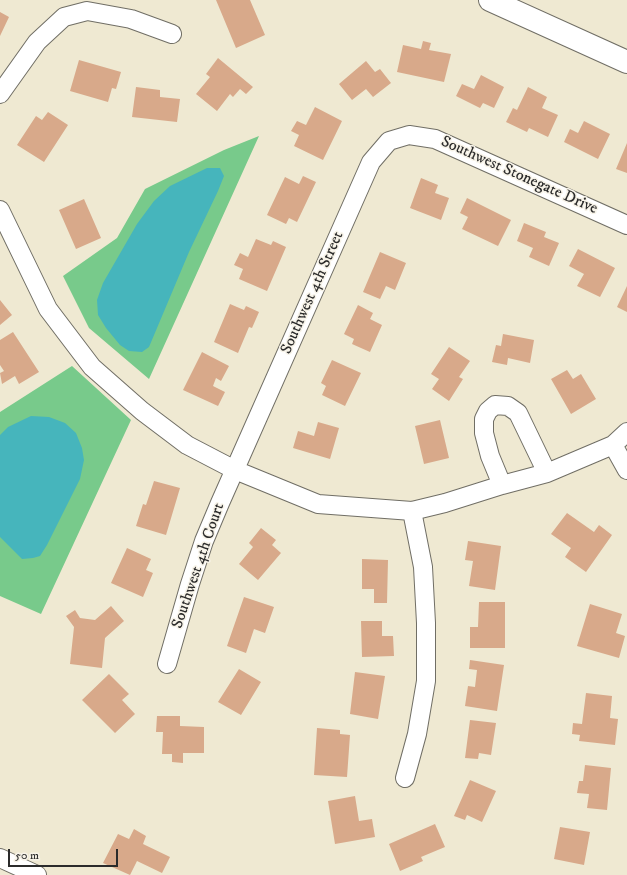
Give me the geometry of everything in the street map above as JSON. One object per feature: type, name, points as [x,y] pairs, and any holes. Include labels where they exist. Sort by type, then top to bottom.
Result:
[{"type":"street","points":[[490,0],[627,62]]},
{"type":"street","points":[[0,94],[37,42],[64,17],[87,11],[131,19],[172,34]]},
{"type":"street","name":"Southwest Stonegate Drive","points":[[409,135],[435,138],[627,225]]},
{"type":"street","name":"Southwest 4th Street","points":[[235,470],[371,162],[389,141],[409,135]]},
{"type":"street","points":[[0,210],[48,309],[92,367],[142,411],[187,446],[235,470],[318,504],[412,511],[445,503],[546,473],[613,445],[627,432]]},
{"type":"street","points":[[502,485],[490,456],[484,433],[484,419],[488,411],[495,405],[508,406],[518,413],[546,473]]},
{"type":"street","points":[[613,445],[627,470]]},
{"type":"street","name":"Southwest 4th Court","points":[[168,664],[204,541],[235,470]]},
{"type":"street","points":[[405,778],[417,734],[426,681],[424,567],[412,511]]},
{"type":"street","points":[[0,858],[37,875]]},
{"type":"green space","points":[[259,136],[149,379],[89,328],[63,276],[117,238],[145,189],[224,150]]},
{"type":"green space","points":[[72,366],[131,420],[41,614],[0,596],[0,412]]},
{"type":"water","points":[[207,168],[220,168],[224,176],[218,191],[189,252],[149,347],[142,352],[129,351],[120,345],[106,328],[98,315],[97,300],[103,283],[137,224],[154,201],[170,186]]},
{"type":"water","points":[[31,416],[49,417],[65,423],[76,433],[82,448],[84,460],[80,479],[47,545],[40,556],[22,559],[0,537],[0,435],[8,427]]},
{"type":"building","points":[[216,0],[250,0],[265,35],[236,48]]},
{"type":"building","points":[[0,12],[9,17],[0,36]]},
{"type":"building","points":[[423,41],[431,43],[429,50],[451,54],[444,82],[397,72],[403,45],[421,49]]},
{"type":"building","points":[[218,58],[253,87],[246,94],[240,89],[233,97],[230,94],[217,111],[196,94],[210,77],[206,74]]},
{"type":"building","points":[[79,60],[121,72],[116,89],[112,88],[108,102],[70,91]]},
{"type":"building","points":[[366,61],[375,72],[380,69],[391,83],[373,97],[366,89],[352,100],[339,84]]},
{"type":"building","points":[[481,75],[504,87],[494,108],[483,103],[480,108],[456,96],[462,84],[474,89]]},
{"type":"building","points":[[136,87],[160,90],[160,97],[180,99],[177,122],[132,117]]},
{"type":"building","points":[[528,87],[547,97],[542,108],[558,115],[548,137],[529,128],[527,132],[506,122],[513,108],[517,110]]},
{"type":"building","points":[[315,107],[342,121],[323,160],[294,146],[299,135],[291,131],[297,121],[306,125]]},
{"type":"building","points":[[48,112],[68,125],[44,162],[17,145],[36,116],[42,120]]},
{"type":"building","points":[[584,121],[610,134],[598,159],[564,142],[570,129],[578,133]]},
{"type":"building","points":[[627,143],[627,173],[616,169]]},
{"type":"building","points":[[303,176],[316,182],[297,222],[289,218],[286,224],[267,215],[285,177],[299,184]]},
{"type":"building","points":[[421,178],[438,185],[435,193],[449,198],[441,220],[410,208]]},
{"type":"building","points":[[467,198],[511,220],[498,246],[462,229],[468,217],[460,213]]},
{"type":"building","points":[[84,199],[101,238],[76,249],[59,210]]},
{"type":"building","points":[[524,223],[546,232],[544,237],[559,243],[549,266],[529,257],[533,248],[517,241]]},
{"type":"building","points":[[256,239],[271,245],[273,241],[286,247],[267,291],[239,279],[243,269],[234,265],[240,253],[248,257]]},
{"type":"building","points":[[578,249],[615,268],[600,297],[577,286],[584,274],[569,266]]},
{"type":"building","points":[[380,252],[406,263],[395,290],[386,286],[380,299],[363,292]]},
{"type":"building","points":[[627,286],[627,312],[617,307]]},
{"type":"building","points":[[0,300],[12,315],[0,325]]},
{"type":"building","points":[[230,304],[244,310],[246,306],[259,312],[252,328],[249,327],[238,353],[214,342]]},
{"type":"building","points":[[358,305],[373,313],[370,319],[382,325],[370,352],[352,344],[354,339],[344,334]]},
{"type":"building","points":[[13,332],[39,372],[19,384],[15,376],[2,384],[0,373],[4,371],[0,365],[0,340]]},
{"type":"building","points":[[503,334],[534,340],[530,363],[508,358],[507,365],[492,362],[496,345],[501,346]]},
{"type":"building","points":[[449,347],[470,361],[459,377],[463,379],[449,401],[432,389],[439,379],[431,374]]},
{"type":"building","points":[[202,352],[229,366],[221,381],[216,378],[213,386],[225,392],[218,406],[183,390]]},
{"type":"building","points":[[332,360],[361,373],[345,406],[322,395],[326,386],[321,383]]},
{"type":"building","points":[[567,370],[573,379],[581,374],[596,399],[571,414],[551,379]]},
{"type":"building","points":[[440,420],[449,458],[424,464],[415,426]]},
{"type":"building","points":[[318,422],[339,428],[330,459],[293,448],[298,431],[314,436]]},
{"type":"building","points":[[154,481],[180,488],[166,535],[136,526],[143,504],[146,505]]},
{"type":"building","points":[[567,513],[594,532],[599,525],[612,535],[586,572],[565,557],[571,548],[551,534]]},
{"type":"building","points":[[261,528],[276,540],[272,545],[281,553],[258,580],[239,564],[253,547],[249,543]]},
{"type":"building","points":[[468,541],[501,546],[495,590],[469,586],[473,561],[465,560]]},
{"type":"building","points":[[127,548],[151,559],[146,570],[153,573],[143,597],[111,583]]},
{"type":"building","points":[[362,559],[388,560],[387,603],[374,603],[374,589],[362,589]]},
{"type":"building","points":[[244,597],[274,607],[265,633],[254,629],[246,653],[227,646]]},
{"type":"building","points":[[479,602],[505,602],[505,648],[470,648],[470,627],[478,627]]},
{"type":"building","points":[[590,604],[622,614],[616,633],[625,636],[619,658],[577,646]]},
{"type":"building","points":[[111,606],[124,621],[105,638],[102,668],[70,664],[74,627],[66,616],[75,610],[80,618],[95,620]]},
{"type":"building","points":[[361,621],[382,621],[382,636],[393,636],[394,656],[362,657]]},
{"type":"building","points":[[470,660],[504,665],[497,711],[465,706],[468,686],[475,687],[477,670],[469,669]]},
{"type":"building","points":[[239,669],[261,682],[241,715],[218,702]]},
{"type":"building","points":[[355,672],[385,676],[378,719],[350,714]]},
{"type":"building","points":[[109,674],[129,694],[122,700],[135,714],[115,733],[82,700]]},
{"type":"building","points":[[586,693],[612,696],[610,718],[618,719],[615,745],[579,741],[580,735],[572,734],[573,723],[582,724]]},
{"type":"building","points":[[157,716],[180,716],[180,726],[204,727],[204,753],[183,753],[183,763],[172,762],[172,754],[162,754],[163,732],[156,732]]},
{"type":"building","points":[[470,720],[496,723],[491,755],[479,753],[478,759],[465,758]]},
{"type":"building","points":[[317,728],[340,730],[340,734],[350,735],[347,777],[314,775]]},
{"type":"building","points":[[585,765],[611,768],[607,810],[587,808],[589,794],[577,793],[579,781],[583,781]]},
{"type":"building","points":[[470,780],[496,791],[482,822],[467,815],[465,820],[454,816]]},
{"type":"building","points":[[355,796],[359,821],[372,819],[375,837],[335,844],[328,801]]},
{"type":"building","points":[[435,824],[445,847],[421,857],[423,861],[400,871],[389,844]]},
{"type":"building","points":[[560,827],[590,832],[584,865],[554,859]]},
{"type":"building","points":[[134,829],[146,836],[143,844],[170,857],[162,873],[137,861],[130,875],[103,863],[118,834],[129,839]]}]
